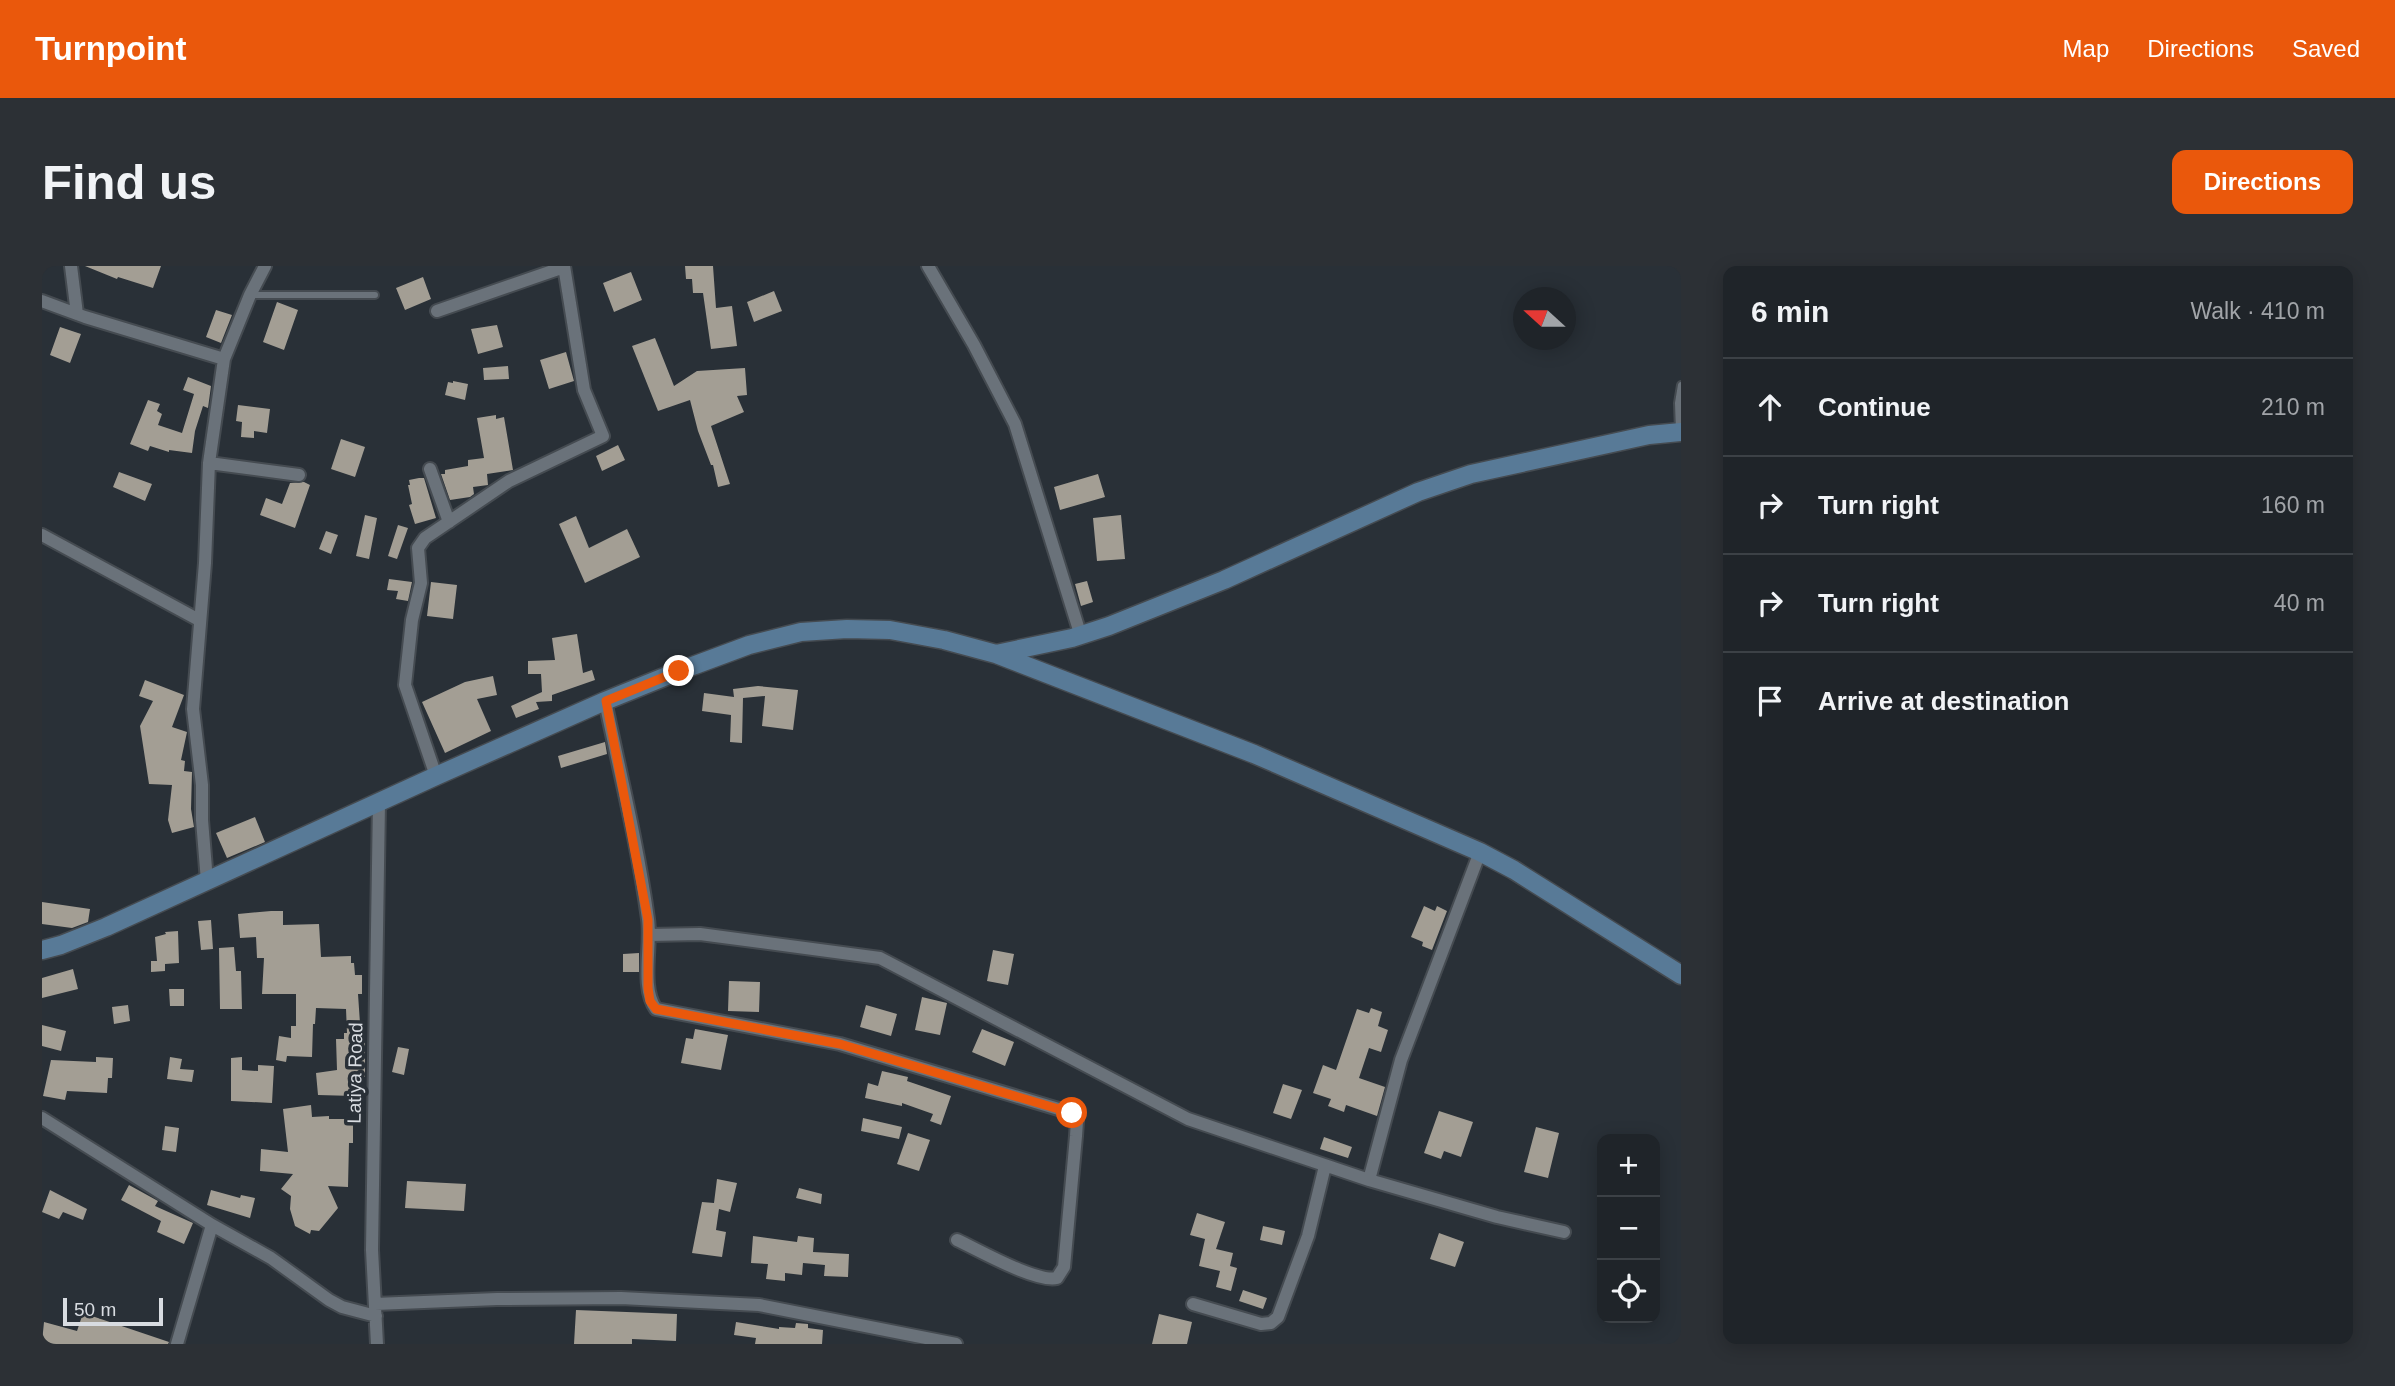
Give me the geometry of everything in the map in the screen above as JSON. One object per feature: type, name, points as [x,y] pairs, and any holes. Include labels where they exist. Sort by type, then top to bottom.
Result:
[{"type":"street","points":[[71,266],[77,314]]},
{"type":"street","points":[[207,881],[202,785],[193,709],[205,563],[209,463],[224,359],[265,266]]},
{"type":"street","points":[[928,266],[1016,424],[1079,630]]},
{"type":"street","points":[[436,776],[405,685],[412,620],[421,583],[418,548],[425,538],[509,481],[603,436],[584,390],[564,267],[437,311]]},
{"type":"street","points":[[42,301],[224,359]]},
{"type":"street","points":[[996,654],[1072,638],[1110,626],[1224,580],[1418,492],[1471,474],[1649,435],[1680,432]]},
{"type":"street","points":[[209,463],[299,475]]},
{"type":"street","points":[[430,469],[449,522]]},
{"type":"street","points":[[42,535],[199,620]]},
{"type":"street","points":[[42,950],[106,927],[606,701],[749,645],[801,632],[846,629],[890,630],[944,640],[996,654],[1254,754],[1480,852],[1514,870],[1681,975]]},
{"type":"street","points":[[606,701],[648,920],[648,988],[650,1001],[656,1009],[840,1044],[1072,1113],[1077,1121],[1076,1136],[1064,1267],[1057,1278],[1048,1280],[1032,1275],[957,1240]]},
{"type":"street","name":"Latiya Road","points":[[377,1344],[372,1250],[379,802]]},
{"type":"street","points":[[1368,1180],[1401,1060],[1480,852]]},
{"type":"street","points":[[649,935],[700,934],[880,958],[1188,1119],[1368,1180],[1497,1217],[1564,1232]]},
{"type":"street","points":[[42,1118],[212,1225],[271,1258],[342,1307],[375,1310],[497,1299],[621,1298],[759,1305],[956,1344]]},
{"type":"street","points":[[1193,1304],[1261,1324],[1271,1324],[1278,1317],[1308,1236],[1325,1166]]},
{"type":"street","points":[[177,1344],[212,1225]]},
{"type":"lane","points":[[250,295],[375,295]]},
{"type":"lane","points":[[1680,432],[1678,403],[1681,384]]},
{"type":"building","points":[[85,266],[161,266],[153,288],[118,277],[117,279]]},
{"type":"building","points":[[685,266],[713,266],[716,308],[732,306],[737,346],[711,349],[703,293],[693,293],[692,279],[686,279]]},
{"type":"building","points":[[631,272],[642,300],[614,312],[603,283]]},
{"type":"building","points":[[423,277],[431,299],[405,310],[396,288]]},
{"type":"building","points":[[774,291],[782,311],[754,322],[747,302]]},
{"type":"building","points":[[277,302],[298,310],[284,350],[263,342]]},
{"type":"building","points":[[216,310],[232,315],[221,343],[206,337]]},
{"type":"building","points":[[497,325],[503,347],[478,354],[471,329]]},
{"type":"building","points":[[60,327],[81,334],[70,363],[50,355]]},
{"type":"building","points":[[655,338],[674,386],[697,371],[745,368],[747,395],[737,396],[744,412],[711,426],[730,484],[718,487],[690,400],[658,411],[632,346]]},
{"type":"building","points":[[566,352],[574,381],[549,389],[540,360]]},
{"type":"building","points":[[508,366],[509,379],[484,380],[483,368]]},
{"type":"building","points":[[188,377],[211,386],[208,408],[203,406],[195,431],[192,453],[169,452],[150,446],[148,451],[130,444],[148,400],[160,404],[157,411],[162,414],[158,425],[182,433],[194,394],[183,390]]},
{"type":"building","points":[[448,382],[468,384],[465,400],[445,395]]},
{"type":"building","points":[[238,405],[270,409],[267,433],[254,431],[254,438],[241,437],[242,422],[236,421]]},
{"type":"building","points":[[496,415],[496,419],[504,417],[513,470],[487,474],[488,485],[473,487],[474,494],[470,497],[450,500],[441,474],[445,474],[445,470],[468,466],[468,460],[484,458],[477,418]]},
{"type":"building","points":[[341,439],[365,447],[355,477],[331,469]]},
{"type":"building","points":[[618,445],[625,460],[602,471],[596,456]]},
{"type":"building","points":[[119,472],[152,484],[145,501],[113,487]]},
{"type":"building","points":[[1098,474],[1105,497],[1060,510],[1054,487]]},
{"type":"building","points":[[424,478],[436,518],[415,524],[409,505],[412,504],[408,485],[409,480]]},
{"type":"building","points":[[304,482],[310,485],[295,528],[260,515],[266,498],[282,504],[290,483]]},
{"type":"building","points":[[365,515],[377,518],[369,559],[356,556]]},
{"type":"building","points":[[1121,515],[1125,559],[1097,561],[1093,518]]},
{"type":"building","points":[[576,516],[589,548],[627,529],[640,557],[585,583],[559,524]]},
{"type":"building","points":[[398,525],[408,528],[397,559],[388,556]]},
{"type":"building","points":[[326,531],[338,535],[331,554],[319,549]]},
{"type":"building","points":[[389,579],[412,582],[408,601],[396,599],[398,591],[387,590]]},
{"type":"building","points":[[1087,581],[1093,602],[1081,606],[1075,584]]},
{"type":"building","points":[[431,582],[457,585],[453,619],[427,616]]},
{"type":"building","points":[[577,634],[583,673],[592,670],[595,680],[552,695],[552,701],[536,702],[539,709],[516,718],[511,706],[542,692],[541,674],[528,674],[528,661],[555,660],[552,638]]},
{"type":"building","points":[[493,676],[497,695],[477,699],[491,731],[445,753],[422,702],[465,682]]},
{"type":"building","points":[[145,680],[184,695],[172,727],[187,732],[181,760],[185,761],[184,771],[192,772],[191,809],[194,827],[172,833],[168,820],[172,785],[149,784],[140,726],[153,701],[139,696]]},
{"type":"building","points":[[758,686],[798,690],[793,730],[762,726],[765,696],[743,698],[742,743],[730,742],[731,715],[702,711],[704,693],[734,697],[733,689]]},
{"type":"building","points":[[605,742],[607,754],[561,768],[558,756]]},
{"type":"building","points":[[255,817],[265,842],[227,858],[216,833]]},
{"type":"building","points":[[42,902],[90,909],[88,922],[72,928],[42,924]]},
{"type":"building","points":[[1424,906],[1435,911],[1437,906],[1447,911],[1432,950],[1411,937]]},
{"type":"building","points":[[283,911],[283,925],[319,924],[321,957],[351,956],[355,975],[362,975],[362,994],[358,994],[361,1038],[365,1038],[365,1077],[356,1077],[354,1096],[318,1095],[316,1073],[337,1070],[336,1039],[344,1039],[344,1033],[347,1033],[346,1009],[316,1008],[312,1057],[287,1056],[286,1062],[276,1060],[279,1036],[291,1038],[291,1026],[296,1026],[296,994],[262,994],[264,958],[257,958],[256,937],[240,938],[238,914]]},
{"type":"building","points":[[211,920],[213,949],[201,950],[198,921]]},
{"type":"building","points":[[178,931],[179,963],[165,964],[165,971],[151,972],[151,961],[157,961],[155,937],[166,934],[165,932]]},
{"type":"building","points":[[234,947],[236,971],[241,971],[242,1009],[220,1009],[219,948]]},
{"type":"building","points":[[993,950],[1014,954],[1008,985],[987,981]]},
{"type":"building","points":[[639,953],[639,972],[623,972],[623,954]]},
{"type":"building","points":[[73,969],[78,989],[42,998],[42,978]]},
{"type":"building","points":[[729,981],[760,982],[759,1012],[728,1011]]},
{"type":"building","points":[[169,989],[184,989],[184,1006],[170,1006]]},
{"type":"building","points":[[922,997],[947,1003],[940,1035],[915,1030]]},
{"type":"building","points":[[128,1005],[130,1021],[114,1024],[112,1007]]},
{"type":"building","points":[[866,1005],[897,1014],[891,1036],[860,1027]]},
{"type":"building","points":[[1371,1008],[1382,1012],[1378,1026],[1388,1030],[1381,1052],[1369,1048],[1359,1078],[1385,1087],[1377,1116],[1346,1105],[1344,1112],[1328,1106],[1331,1099],[1313,1093],[1323,1065],[1336,1070],[1357,1009],[1369,1013]]},
{"type":"building","points":[[42,1025],[66,1031],[61,1051],[42,1046]]},
{"type":"building","points":[[695,1029],[728,1035],[721,1070],[681,1063],[686,1038],[693,1039]]},
{"type":"building","points":[[982,1029],[1014,1042],[1005,1066],[972,1052]]},
{"type":"building","points":[[398,1047],[409,1049],[404,1075],[392,1072]]},
{"type":"building","points":[[96,1057],[113,1058],[112,1078],[108,1078],[107,1093],[67,1091],[65,1100],[43,1096],[51,1060],[96,1062]]},
{"type":"building","points":[[170,1057],[182,1059],[180,1069],[194,1070],[192,1082],[167,1079]]},
{"type":"building","points":[[242,1057],[242,1070],[258,1071],[258,1065],[274,1066],[272,1103],[231,1101],[231,1058]]},
{"type":"building","points":[[882,1071],[908,1077],[907,1081],[951,1096],[941,1125],[930,1121],[933,1114],[902,1103],[902,1106],[865,1098],[868,1083],[878,1086]]},
{"type":"building","points":[[1283,1084],[1302,1090],[1291,1119],[1273,1113]]},
{"type":"building","points":[[311,1105],[312,1117],[353,1119],[353,1143],[349,1143],[348,1187],[328,1186],[338,1208],[319,1231],[311,1230],[310,1234],[295,1226],[290,1209],[291,1196],[281,1189],[293,1174],[260,1171],[261,1149],[288,1152],[283,1109]]},
{"type":"building","points":[[1439,1111],[1473,1122],[1461,1157],[1444,1151],[1441,1159],[1424,1153]]},
{"type":"building","points":[[863,1118],[902,1127],[899,1139],[861,1131]]},
{"type":"building","points":[[165,1126],[179,1128],[176,1152],[162,1150]]},
{"type":"building","points":[[1536,1127],[1559,1133],[1548,1178],[1524,1172]]},
{"type":"building","points":[[908,1133],[930,1140],[919,1171],[897,1164]]},
{"type":"building","points":[[1324,1137],[1352,1147],[1348,1158],[1320,1149]]},
{"type":"building","points":[[717,1179],[737,1183],[730,1212],[719,1209],[716,1230],[726,1232],[722,1257],[692,1253],[702,1202],[714,1203]]},
{"type":"building","points":[[407,1181],[466,1184],[464,1211],[405,1208]]},
{"type":"building","points":[[129,1185],[158,1201],[155,1206],[193,1223],[184,1244],[157,1232],[161,1221],[121,1200]]},
{"type":"building","points":[[799,1188],[822,1194],[821,1204],[796,1198]]},
{"type":"building","points":[[50,1190],[87,1209],[83,1220],[63,1212],[59,1219],[42,1212]]},
{"type":"building","points":[[211,1190],[240,1198],[241,1195],[255,1198],[250,1218],[207,1205]]},
{"type":"building","points":[[1197,1213],[1225,1222],[1216,1249],[1233,1253],[1230,1266],[1237,1268],[1231,1291],[1216,1287],[1220,1271],[1199,1266],[1205,1239],[1190,1235]]},
{"type":"building","points":[[1263,1226],[1285,1231],[1282,1245],[1260,1240]]},
{"type":"building","points":[[1439,1233],[1464,1242],[1455,1267],[1430,1259]]},
{"type":"building","points":[[753,1236],[797,1242],[798,1236],[814,1238],[813,1252],[849,1254],[848,1277],[824,1276],[825,1265],[803,1263],[802,1275],[785,1273],[785,1281],[766,1279],[768,1264],[751,1263]]},
{"type":"building","points":[[1243,1290],[1267,1298],[1263,1309],[1239,1301]]},
{"type":"building","points":[[576,1310],[677,1314],[676,1341],[632,1339],[632,1344],[574,1344]]},
{"type":"building","points":[[83,1313],[169,1342],[42,1342],[44,1322],[77,1331]]},
{"type":"building","points":[[1159,1314],[1192,1322],[1187,1344],[1152,1344]]},
{"type":"building","points":[[736,1322],[779,1329],[795,1328],[796,1323],[808,1324],[808,1328],[823,1330],[822,1344],[755,1344],[756,1338],[734,1335]]},
{"type":"route","points":[[679,671],[606,701],[648,920],[648,988],[650,1001],[656,1009],[840,1044],[1072,1113]]}]
